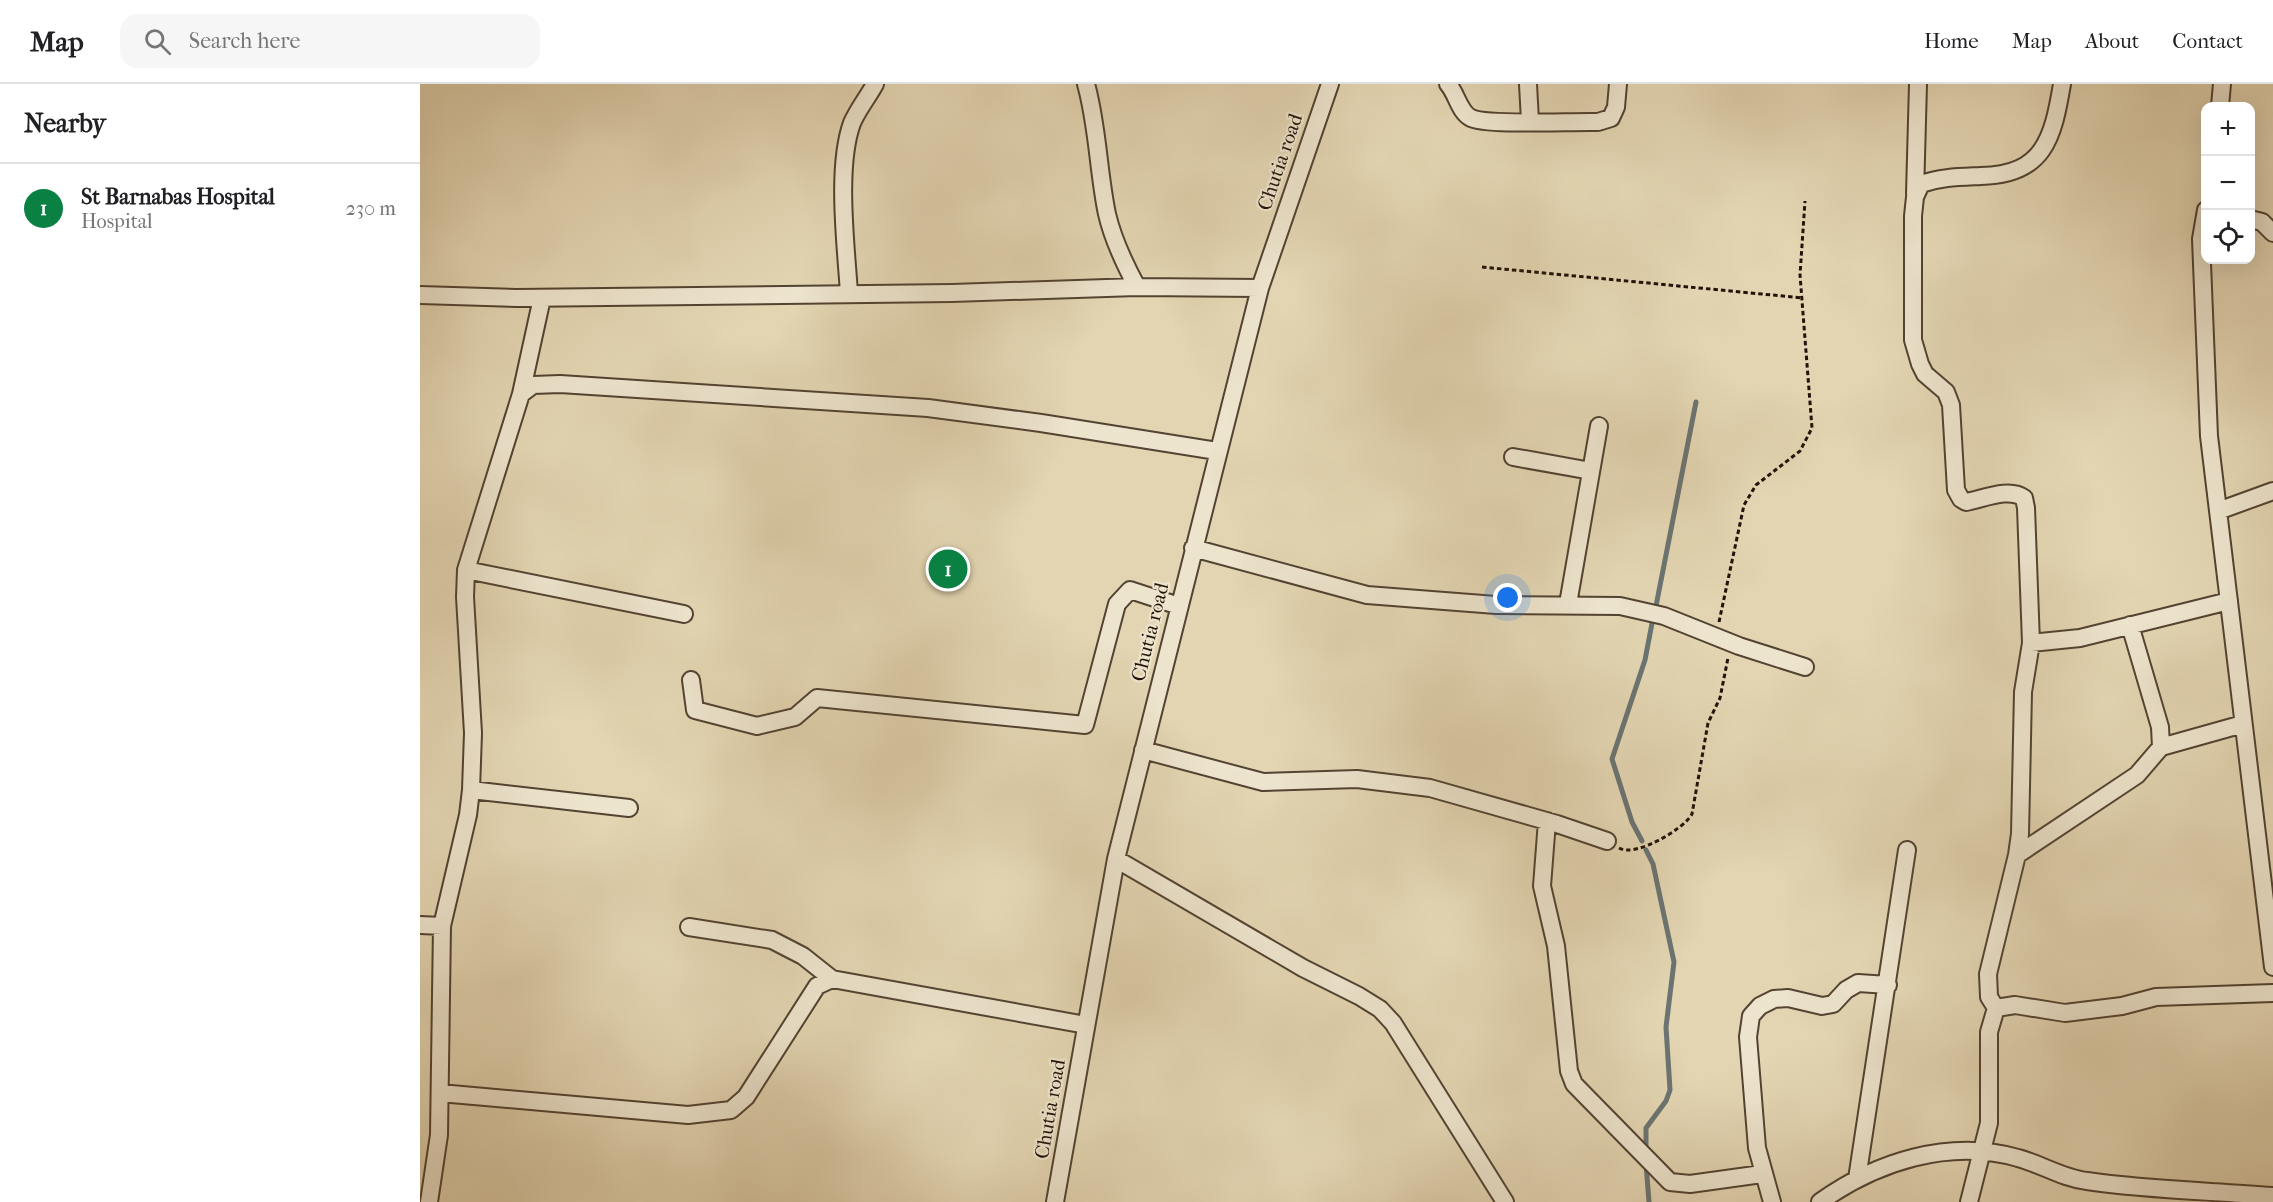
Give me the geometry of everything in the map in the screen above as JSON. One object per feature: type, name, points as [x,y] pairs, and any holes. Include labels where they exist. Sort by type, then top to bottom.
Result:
[{"type":"street","points":[[849,293],[844,193],[848,139],[858,110],[875,84]]},
{"type":"street","points":[[1086,84],[1093,110],[1107,214],[1118,252],[1137,287]]},
{"type":"street","name":"Chutia road","points":[[1055,1202],[1116,859],[1217,450],[1260,288],[1330,84]]},
{"type":"street","points":[[1448,84],[1463,111],[1471,118],[1530,122],[1605,122],[1611,118],[1616,107],[1618,84]]},
{"type":"street","points":[[1528,84],[1530,122]]},
{"type":"street","points":[[1918,84],[1913,340],[1925,374],[1946,392],[1951,405],[1954,477],[1961,500],[1966,502],[2010,494],[2024,498],[2031,643],[2023,692],[2018,855],[1988,974],[1989,997],[1996,1008],[1989,1032],[1989,1123],[1969,1202]]},
{"type":"street","points":[[1915,197],[1921,184],[1932,180],[2001,176],[2016,172],[2038,157],[2056,122],[2062,84]]},
{"type":"street","points":[[2220,102],[2222,84]]},
{"type":"street","points":[[2255,220],[2262,222],[2273,233]]},
{"type":"street","points":[[2202,264],[2209,436],[2273,967]]},
{"type":"street","points":[[420,295],[542,298],[1137,287],[1260,288]]},
{"type":"street","points":[[429,1202],[439,1135],[442,926],[468,815],[471,790],[473,733],[465,597],[466,570],[520,394],[542,298]]},
{"type":"street","points":[[520,394],[533,385],[560,384],[928,408],[1217,450]]},
{"type":"street","points":[[1568,604],[1599,426]]},
{"type":"street","points":[[1514,457],[1591,471]]},
{"type":"street","points":[[2218,511],[2273,491]]},
{"type":"street","points":[[1193,548],[1367,595],[1418,601],[1620,606],[1665,616],[1805,667]]},
{"type":"street","points":[[466,570],[684,614]]},
{"type":"street","points":[[691,680],[695,710],[757,726],[795,717],[817,698],[1085,725],[1117,604],[1130,590],[1179,606]]},
{"type":"street","points":[[2031,643],[2080,638],[2229,601]]},
{"type":"street","points":[[2130,625],[2160,727],[2161,747]]},
{"type":"street","points":[[2018,855],[2137,775],[2161,747],[2243,724]]},
{"type":"street","points":[[1143,750],[1263,782],[1357,778],[1409,784],[1457,795],[1607,841]]},
{"type":"street","points":[[471,790],[629,808]]},
{"type":"street","points":[[1547,821],[1542,886],[1556,946],[1569,1071],[1574,1084],[1670,1182],[1679,1185],[1762,1173]]},
{"type":"street","points":[[1857,1179],[1907,850]]},
{"type":"street","points":[[2260,863],[2273,851]]},
{"type":"street","points":[[1116,859],[1303,968],[1380,1009],[1406,1043],[1505,1202]]},
{"type":"street","points":[[420,925],[442,926]]},
{"type":"street","points":[[689,927],[772,940],[803,956],[832,979],[1086,1025]]},
{"type":"street","points":[[440,1093],[688,1115],[731,1110],[746,1097],[817,986],[832,979]]},
{"type":"street","points":[[1772,1202],[1762,1173],[1757,1148],[1748,1037],[1751,1016],[1760,1006],[1774,999],[1788,998],[1822,1006],[1833,1004],[1846,990],[1858,984],[1888,985]]},
{"type":"street","points":[[1996,1008],[2016,1005],[2065,1013],[2122,1006],[2156,997],[2273,993]]},
{"type":"street","points":[[1820,1202],[1857,1179],[1891,1163],[1922,1155],[1983,1151],[2018,1158],[2085,1181],[2273,1197]]},
{"type":"path","points":[[1607,841],[1624,852],[1638,850],[1687,825],[1692,814],[1708,723],[1720,698],[1724,639],[1744,505],[1756,485],[1800,451],[1812,428],[1800,275],[1805,201]]},
{"type":"path","points":[[1482,267],[1803,298]]},
{"type":"waterway","points":[[1656,606],[1696,402]]},
{"type":"waterway","points":[[1642,841],[1632,822],[1612,759],[1645,660],[1653,618]]},
{"type":"waterway","points":[[1646,850],[1653,864],[1674,962],[1666,1027],[1670,1090],[1666,1101],[1646,1128],[1646,1152]]},
{"type":"waterway","points":[[1646,1164],[1649,1202]]},
{"type":"place","name":"St Barnabas Hospital","points":[[948,569]]}]
